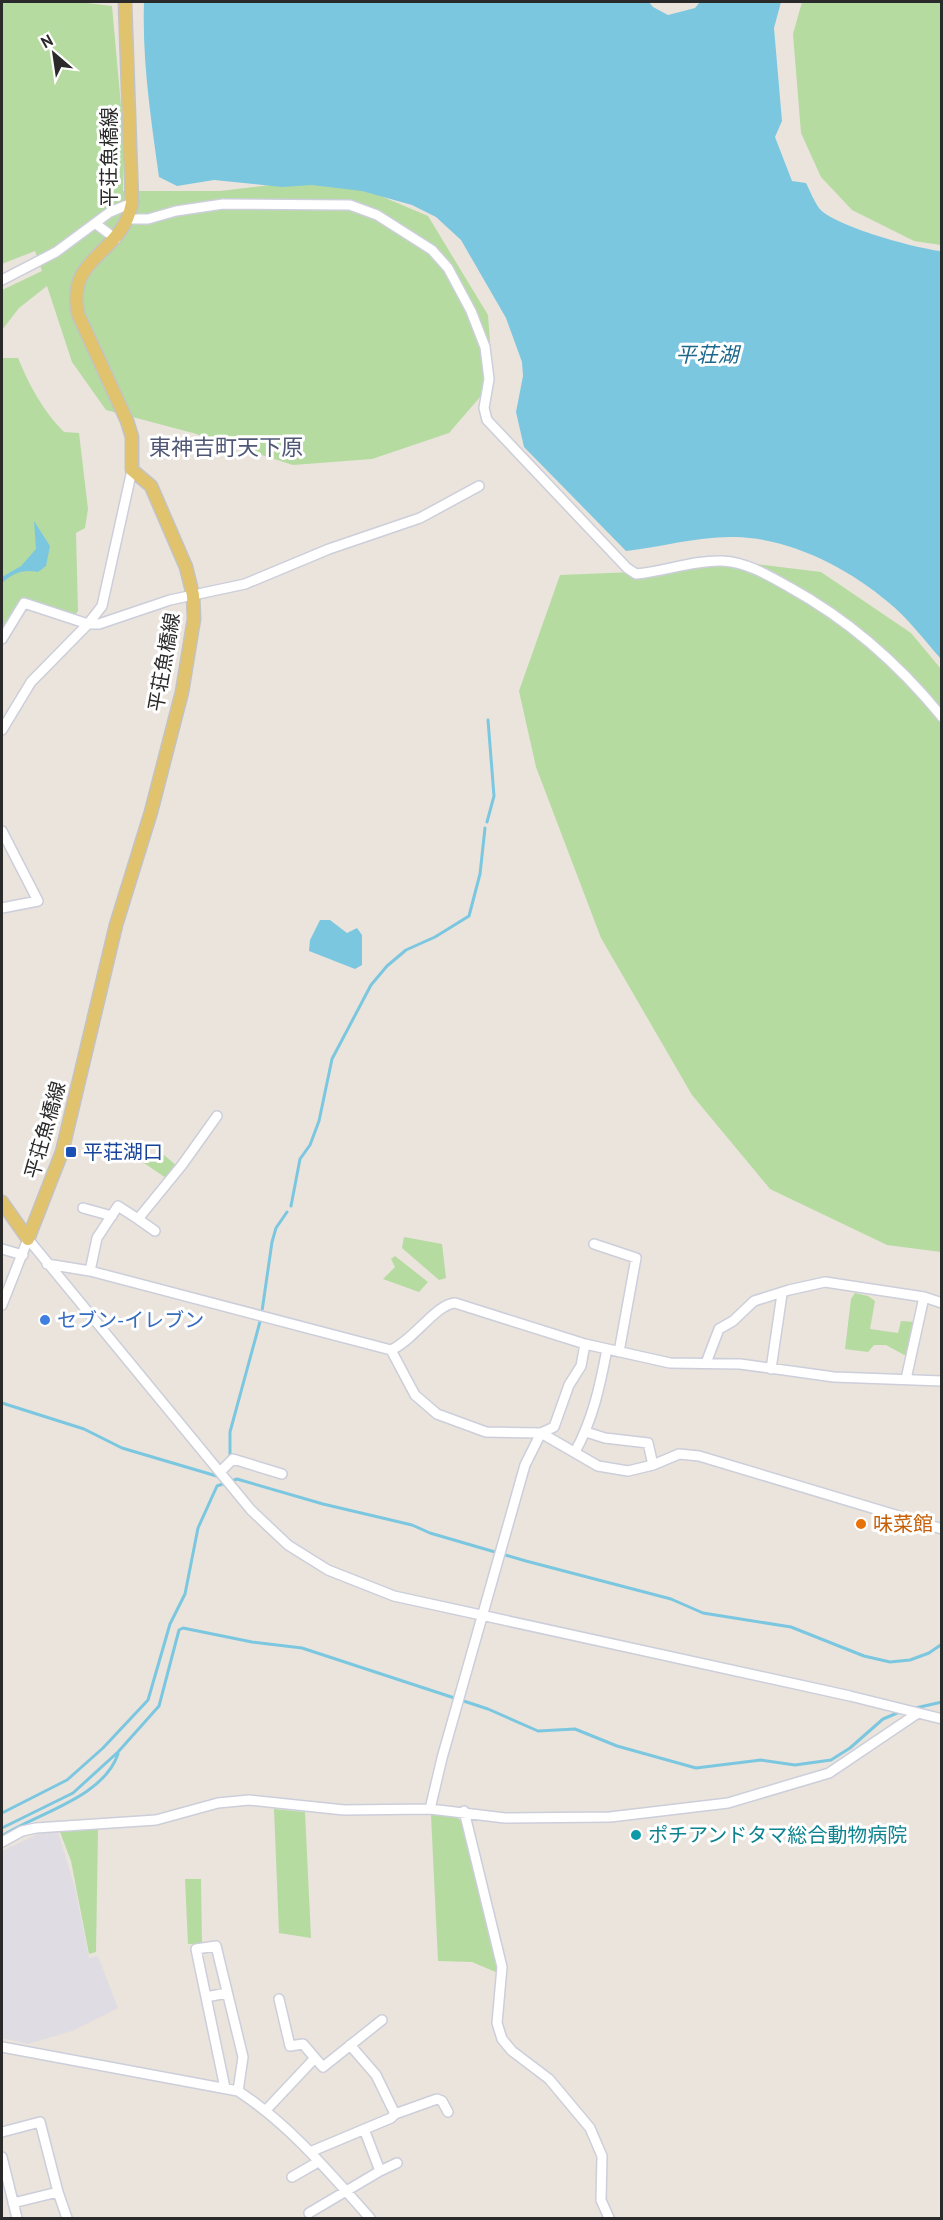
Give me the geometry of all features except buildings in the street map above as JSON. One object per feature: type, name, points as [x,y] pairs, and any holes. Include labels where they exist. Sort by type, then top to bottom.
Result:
[{"type":"main road","name":"平荘魚橋線","points":[[28,1239],[62,1152],[116,925],[158,785],[187,669],[194,619],[193,595],[186,567],[151,486],[132,470],[132,437],[127,421],[78,314],[75,300],[78,279],[88,265],[116,239],[129,219],[132,203],[125,2]]},
{"type":"main road","points":[[2,1202],[28,1239]]},
{"type":"street","points":[[2,280],[38,263],[110,212],[132,203]]},
{"type":"street","points":[[129,219],[148,219],[176,211],[223,204],[328,204],[350,205],[377,215],[403,230],[432,250],[448,268],[479,329],[489,379],[484,408],[487,420],[627,568],[636,574],[708,561],[724,561],[763,572],[836,615],[871,643],[942,717]]},
{"type":"street","points":[[96,224],[116,239]]},
{"type":"street","points":[[2,729],[31,682],[88,624],[102,606],[132,470]]},
{"type":"street","points":[[2,639],[24,603],[88,624],[99,624],[193,595],[245,584],[329,549],[420,518],[479,486]]},
{"type":"street","points":[[2,831],[38,901],[2,908]]},
{"type":"street","points":[[138,1219],[216,1127],[217,1116]]},
{"type":"street","points":[[90,1271],[97,1238],[118,1206],[155,1231]]},
{"type":"street","points":[[83,1208],[112,1216]]},
{"type":"street","points":[[2,1305],[28,1239]]},
{"type":"street","points":[[28,1239],[224,1469],[231,1486],[251,1510],[288,1545],[328,1570],[394,1596],[942,1719]]},
{"type":"street","points":[[594,1244],[636,1258],[619,1352]]},
{"type":"street","points":[[2,1249],[23,1255]]},
{"type":"street","points":[[47,1264],[90,1271],[261,1314],[391,1350],[406,1344],[442,1307],[455,1304],[585,1344],[670,1363],[706,1363],[834,1377],[942,1381]]},
{"type":"street","points":[[706,1363],[719,1329],[733,1321],[754,1301],[825,1282],[924,1297],[942,1303]]},
{"type":"street","points":[[771,1369],[782,1294]]},
{"type":"street","points":[[906,1380],[924,1297]]},
{"type":"street","points":[[391,1350],[415,1395],[437,1414],[486,1432],[541,1433],[554,1427],[569,1385],[581,1366],[585,1344]]},
{"type":"street","points":[[575,1452],[585,1432],[598,1394],[607,1349]]},
{"type":"street","points":[[585,1432],[605,1438],[648,1443],[652,1465]]},
{"type":"street","points":[[541,1433],[598,1466],[628,1471],[652,1465],[679,1454],[699,1456],[942,1529]]},
{"type":"street","points":[[430,1809],[525,1465],[541,1433]]},
{"type":"street","points":[[224,1469],[233,1459],[282,1474]]},
{"type":"street","points":[[2,1842],[22,1831],[36,1828],[156,1820],[218,1803],[249,1800],[344,1810],[430,1809],[505,1818],[610,1817],[728,1803],[829,1773],[915,1712]]},
{"type":"street","points":[[464,1812],[502,1967],[497,2023],[502,2039],[512,2051],[549,2079],[590,2128],[602,2156],[601,2200],[609,2218]]},
{"type":"street","points":[[225,2088],[196,1949],[216,1946],[243,2057],[238,2091]]},
{"type":"street","points":[[206,1997],[228,1993]]},
{"type":"street","points":[[279,1999],[290,2046],[303,2044],[323,2067],[382,2020]]},
{"type":"street","points":[[350,2045],[376,2075],[395,2114]]},
{"type":"street","points":[[2,2047],[238,2091],[267,2109],[292,2132],[370,2218]]},
{"type":"street","points":[[267,2109],[315,2058]]},
{"type":"street","points":[[310,2152],[391,2118],[395,2114],[437,2099],[442,2101],[448,2112]]},
{"type":"street","points":[[2,2132],[40,2122],[67,2218]]},
{"type":"street","points":[[364,2129],[380,2171]]},
{"type":"street","points":[[2,2157],[5,2180],[17,2218]]},
{"type":"street","points":[[292,2177],[318,2162]]},
{"type":"street","points":[[309,2212],[397,2163]]},
{"type":"street","points":[[13,2203],[58,2192]]},
{"type":"shaded area","points":[[58,1832],[75,1888],[89,1958],[98,1956],[118,2008],[72,2031],[28,2044],[2,2038],[2,1851],[38,1834]]},
{"type":"green space","points":[[2,2],[79,2],[112,6],[123,128],[123,191],[220,191],[336,177],[428,216],[488,315],[493,382],[449,433],[372,459],[293,465],[193,433],[106,410],[72,362],[47,286],[19,308],[2,330],[2,290],[42,271],[35,251],[2,264]]},
{"type":"green space","points":[[802,2],[941,2],[941,245],[914,241],[852,210],[821,177],[801,133],[793,34]]},
{"type":"green space","points":[[2,358],[18,358],[32,388],[50,415],[64,432],[79,433],[88,509],[85,528],[76,533],[78,611],[75,615],[22,598],[2,628]]},
{"type":"green space","points":[[714,559],[821,572],[911,633],[941,669],[941,1252],[887,1245],[770,1189],[692,1095],[601,938],[536,767],[519,691],[560,575],[634,572]]},
{"type":"green space","points":[[164,1155],[177,1166],[166,1178],[141,1161],[142,1156]]},
{"type":"green space","points":[[404,1237],[442,1244],[446,1278],[439,1280],[402,1248]]},
{"type":"green space","points":[[395,1256],[428,1282],[419,1292],[383,1279],[395,1267],[391,1259]]},
{"type":"green space","points":[[855,1293],[868,1296],[875,1301],[870,1329],[898,1333],[901,1321],[915,1322],[908,1357],[886,1345],[874,1345],[868,1352],[845,1349],[851,1299]]},
{"type":"green space","points":[[274,1809],[305,1812],[311,1938],[279,1933]]},
{"type":"green space","points":[[431,1815],[454,1815],[461,1821],[498,1973],[472,1962],[438,1961]]},
{"type":"green space","points":[[98,1829],[96,1952],[89,1954],[71,1861],[60,1832]]},
{"type":"green space","points":[[185,1879],[201,1879],[202,1944],[188,1944]]},
{"type":"water","name":"平荘湖","points":[[144,2],[649,2],[653,7],[668,15],[695,8],[700,2],[781,2],[774,28],[782,121],[775,137],[792,181],[806,183],[819,208],[841,222],[896,241],[941,251],[941,659],[916,629],[872,589],[836,566],[796,549],[755,539],[721,537],[626,551],[524,447],[516,412],[523,376],[522,362],[506,318],[461,240],[436,217],[412,205],[362,191],[312,185],[282,187],[214,180],[177,186],[159,177],[146,68]]},
{"type":"water","points":[[34,521],[50,546],[46,566],[38,572],[18,573],[2,583],[2,577],[21,566],[36,549]]},
{"type":"water","points":[[320,920],[330,920],[347,933],[357,928],[362,935],[362,965],[355,969],[309,951],[310,940]]},
{"type":"waterway","points":[[487,822],[494,796],[488,720]]},
{"type":"waterway","points":[[291,1206],[300,1159],[310,1145],[319,1121],[332,1059],[371,985],[387,966],[406,950],[435,937],[469,916],[480,874],[485,828]]},
{"type":"waterway","points":[[230,1459],[230,1432],[261,1318],[272,1242],[276,1228],[287,1212]]},
{"type":"waterway","points":[[2,1403],[84,1429],[122,1448],[220,1477]]},
{"type":"waterway","points":[[2,1813],[67,1780],[103,1748],[148,1700],[170,1624],[185,1594],[198,1528],[217,1486],[237,1479],[323,1504],[412,1525],[430,1533],[526,1561],[671,1599],[703,1613],[791,1627],[864,1656],[890,1662],[910,1660],[929,1653],[942,1644]]},
{"type":"waterway","points":[[2,1828],[73,1793],[118,1752],[159,1706],[179,1630],[183,1628],[252,1642],[302,1648],[488,1709],[538,1731],[575,1729],[617,1746],[696,1768],[761,1760],[795,1765],[831,1760],[850,1748],[883,1719],[902,1711]]},
{"type":"waterway","points":[[911,1709],[942,1702]]},
{"type":"waterway","points":[[2,1836],[84,1793],[110,1769],[118,1754]]},
{"type":"place","name":"平荘湖口","points":[[71,1152]]},
{"type":"place","name":"セブン-イレブン","points":[[45,1320]]},
{"type":"place","name":"味菜館","points":[[861,1524]]},
{"type":"place","name":"ポチアンドタマ総合動物病院","points":[[636,1835]]},
{"type":"district","name":"東神吉町天下原","points":[[226,447]]}]
